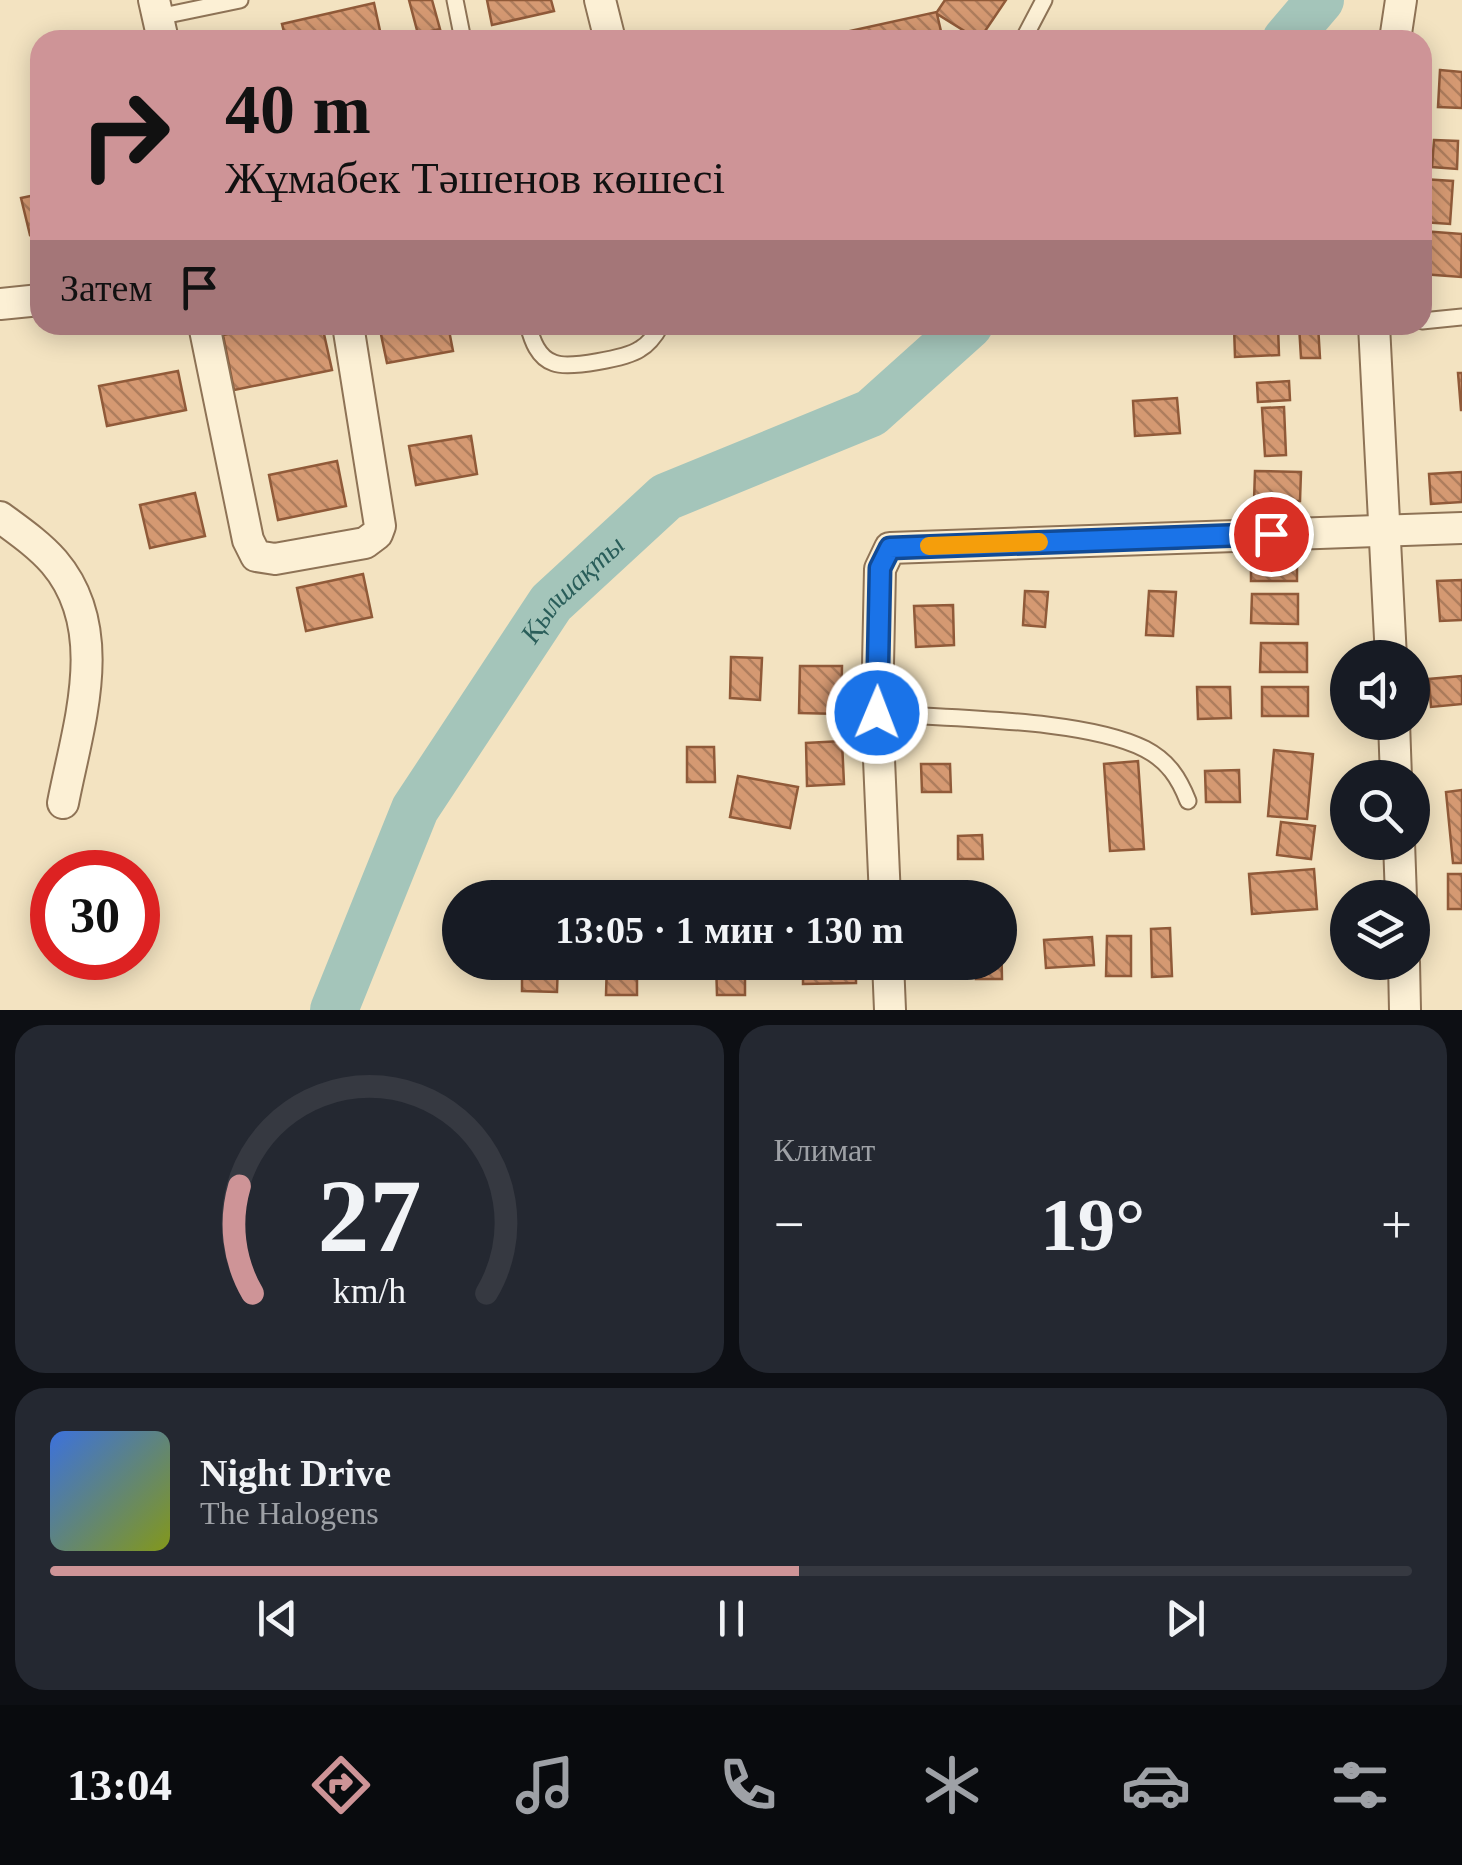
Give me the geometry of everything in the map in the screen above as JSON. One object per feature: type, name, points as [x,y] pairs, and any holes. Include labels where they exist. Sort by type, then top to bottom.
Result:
[{"type":"street","points":[[600,0],[608,30]]},
{"type":"street","points":[[1397,30],[1401,0]]},
{"type":"street","points":[[0,304],[30,301]]},
{"type":"street","points":[[206,335],[248,540],[256,556],[274,559],[365,543],[377,534],[381,517],[350,335]]},
{"type":"street","points":[[1375,335],[1390,640]]},
{"type":"street","points":[[0,517],[56,564],[71,586],[86,633],[88,669],[63,803]]},
{"type":"street","points":[[884,880],[877,713],[880,568],[890,548],[1462,528]]},
{"type":"street","points":[[889,980],[890,1010]]},
{"type":"street","points":[[1405,980],[1406,1010]]},
{"type":"lane","points":[[158,19],[240,0]]},
{"type":"lane","points":[[455,0],[461,30]]},
{"type":"lane","points":[[1029,30],[1044,0]]},
{"type":"lane","points":[[1432,320],[1462,316]]},
{"type":"lane","points":[[532,335],[540,354],[553,364],[568,365],[627,355],[642,348],[652,335]]},
{"type":"lane","points":[[877,713],[1066,728],[1120,740],[1145,749],[1166,763],[1180,779],[1188,801]]},
{"type":"building","points":[[409,0],[432,0],[440,29],[417,30]]},
{"type":"building","points":[[487,0],[551,0],[554,11],[492,25]]},
{"type":"building","points":[[945,0],[1006,0],[986,30],[963,30],[937,14],[941,30],[855,30],[937,12]]},
{"type":"building","points":[[374,3],[380,30],[284,30],[282,24]]},
{"type":"building","points":[[1440,70],[1462,72],[1462,108],[1438,107]]},
{"type":"building","points":[[1434,140],[1458,141],[1457,169],[1432,167]]},
{"type":"building","points":[[1432,180],[1453,181],[1450,224],[1432,223]]},
{"type":"building","points":[[30,196],[30,235],[21,198]]},
{"type":"building","points":[[1432,232],[1462,234],[1461,277],[1432,275]]},
{"type":"building","points":[[223,335],[324,335],[332,370],[234,390]]},
{"type":"building","points":[[381,335],[450,335],[453,351],[387,363]]},
{"type":"building","points":[[1234,335],[1278,335],[1279,355],[1235,357]]},
{"type":"building","points":[[1300,335],[1319,335],[1320,358],[1301,358]]},
{"type":"building","points":[[178,371],[186,410],[107,426],[99,386]]},
{"type":"building","points":[[1458,373],[1462,373],[1462,410],[1461,410]]},
{"type":"building","points":[[1289,381],[1290,400],[1258,402],[1257,383]]},
{"type":"building","points":[[1177,398],[1180,433],[1135,436],[1133,401]]},
{"type":"building","points":[[1284,407],[1286,455],[1265,456],[1262,408]]},
{"type":"building","points":[[471,436],[477,474],[416,485],[409,446]]},
{"type":"building","points":[[337,461],[346,506],[278,520],[269,475]]},
{"type":"building","points":[[1255,471],[1301,472],[1300,501],[1254,501]]},
{"type":"building","points":[[1462,472],[1462,502],[1431,504],[1429,474]]},
{"type":"building","points":[[195,493],[205,536],[150,548],[140,505]]},
{"type":"building","points":[[1251,552],[1297,552],[1297,581],[1251,581]]},
{"type":"building","points":[[363,574],[372,617],[306,631],[297,588]]},
{"type":"building","points":[[1462,580],[1462,620],[1440,621],[1437,581]]},
{"type":"building","points":[[1025,591],[1048,592],[1045,627],[1023,625]]},
{"type":"building","points":[[1149,591],[1176,592],[1173,636],[1146,635]]},
{"type":"building","points":[[1252,594],[1298,594],[1298,624],[1251,623]]},
{"type":"building","points":[[953,605],[954,645],[916,647],[914,606]]},
{"type":"building","points":[[1261,643],[1307,643],[1307,672],[1260,672]]},
{"type":"building","points":[[731,657],[762,658],[760,700],[730,698]]},
{"type":"building","points":[[800,666],[842,666],[841,714],[799,713]]},
{"type":"building","points":[[1462,676],[1462,704],[1431,707],[1430,679]]},
{"type":"building","points":[[1197,687],[1230,687],[1231,718],[1198,719]]},
{"type":"building","points":[[1262,687],[1308,687],[1308,716],[1262,716]]},
{"type":"building","points":[[842,741],[844,784],[807,786],[806,743]]},
{"type":"building","points":[[687,747],[714,747],[715,782],[687,782]]},
{"type":"building","points":[[1274,750],[1313,754],[1307,819],[1268,816]]},
{"type":"building","points":[[1138,761],[1144,849],[1110,851],[1104,764]]},
{"type":"building","points":[[921,764],[950,764],[951,792],[922,792]]},
{"type":"building","points":[[1239,770],[1240,802],[1206,802],[1205,771]]},
{"type":"building","points":[[738,776],[798,787],[790,828],[730,817]]},
{"type":"building","points":[[1462,790],[1462,863],[1453,863],[1446,792]]},
{"type":"building","points":[[1281,822],[1315,826],[1311,859],[1277,855]]},
{"type":"building","points":[[982,835],[983,859],[958,859],[958,836]]},
{"type":"building","points":[[1314,869],[1317,909],[1252,914],[1249,874]]},
{"type":"building","points":[[1448,874],[1462,874],[1462,909],[1448,909]]},
{"type":"building","points":[[1170,928],[1172,976],[1152,977],[1151,929]]},
{"type":"building","points":[[1107,936],[1131,936],[1131,976],[1106,976]]},
{"type":"building","points":[[1092,937],[1094,965],[1046,968],[1044,940]]},
{"type":"building","points":[[522,980],[557,980],[557,992],[522,991]]},
{"type":"building","points":[[606,980],[637,980],[637,995],[606,995]]},
{"type":"building","points":[[717,980],[745,980],[745,995],[717,995]]},
{"type":"building","points":[[803,980],[856,980],[856,983],[803,984]]},
{"type":"waterway","name":"Қылшақты","points":[[1294,30],[1320,0]]},
{"type":"waterway","name":"Қылшақты","points":[[334,1010],[415,809],[551,603],[666,497],[871,413],[958,335]]},
{"type":"slow traffic","points":[[929,546],[1039,542]]},
{"type":"route","points":[[877,713],[880,568],[890,548],[1271,534]]}]
